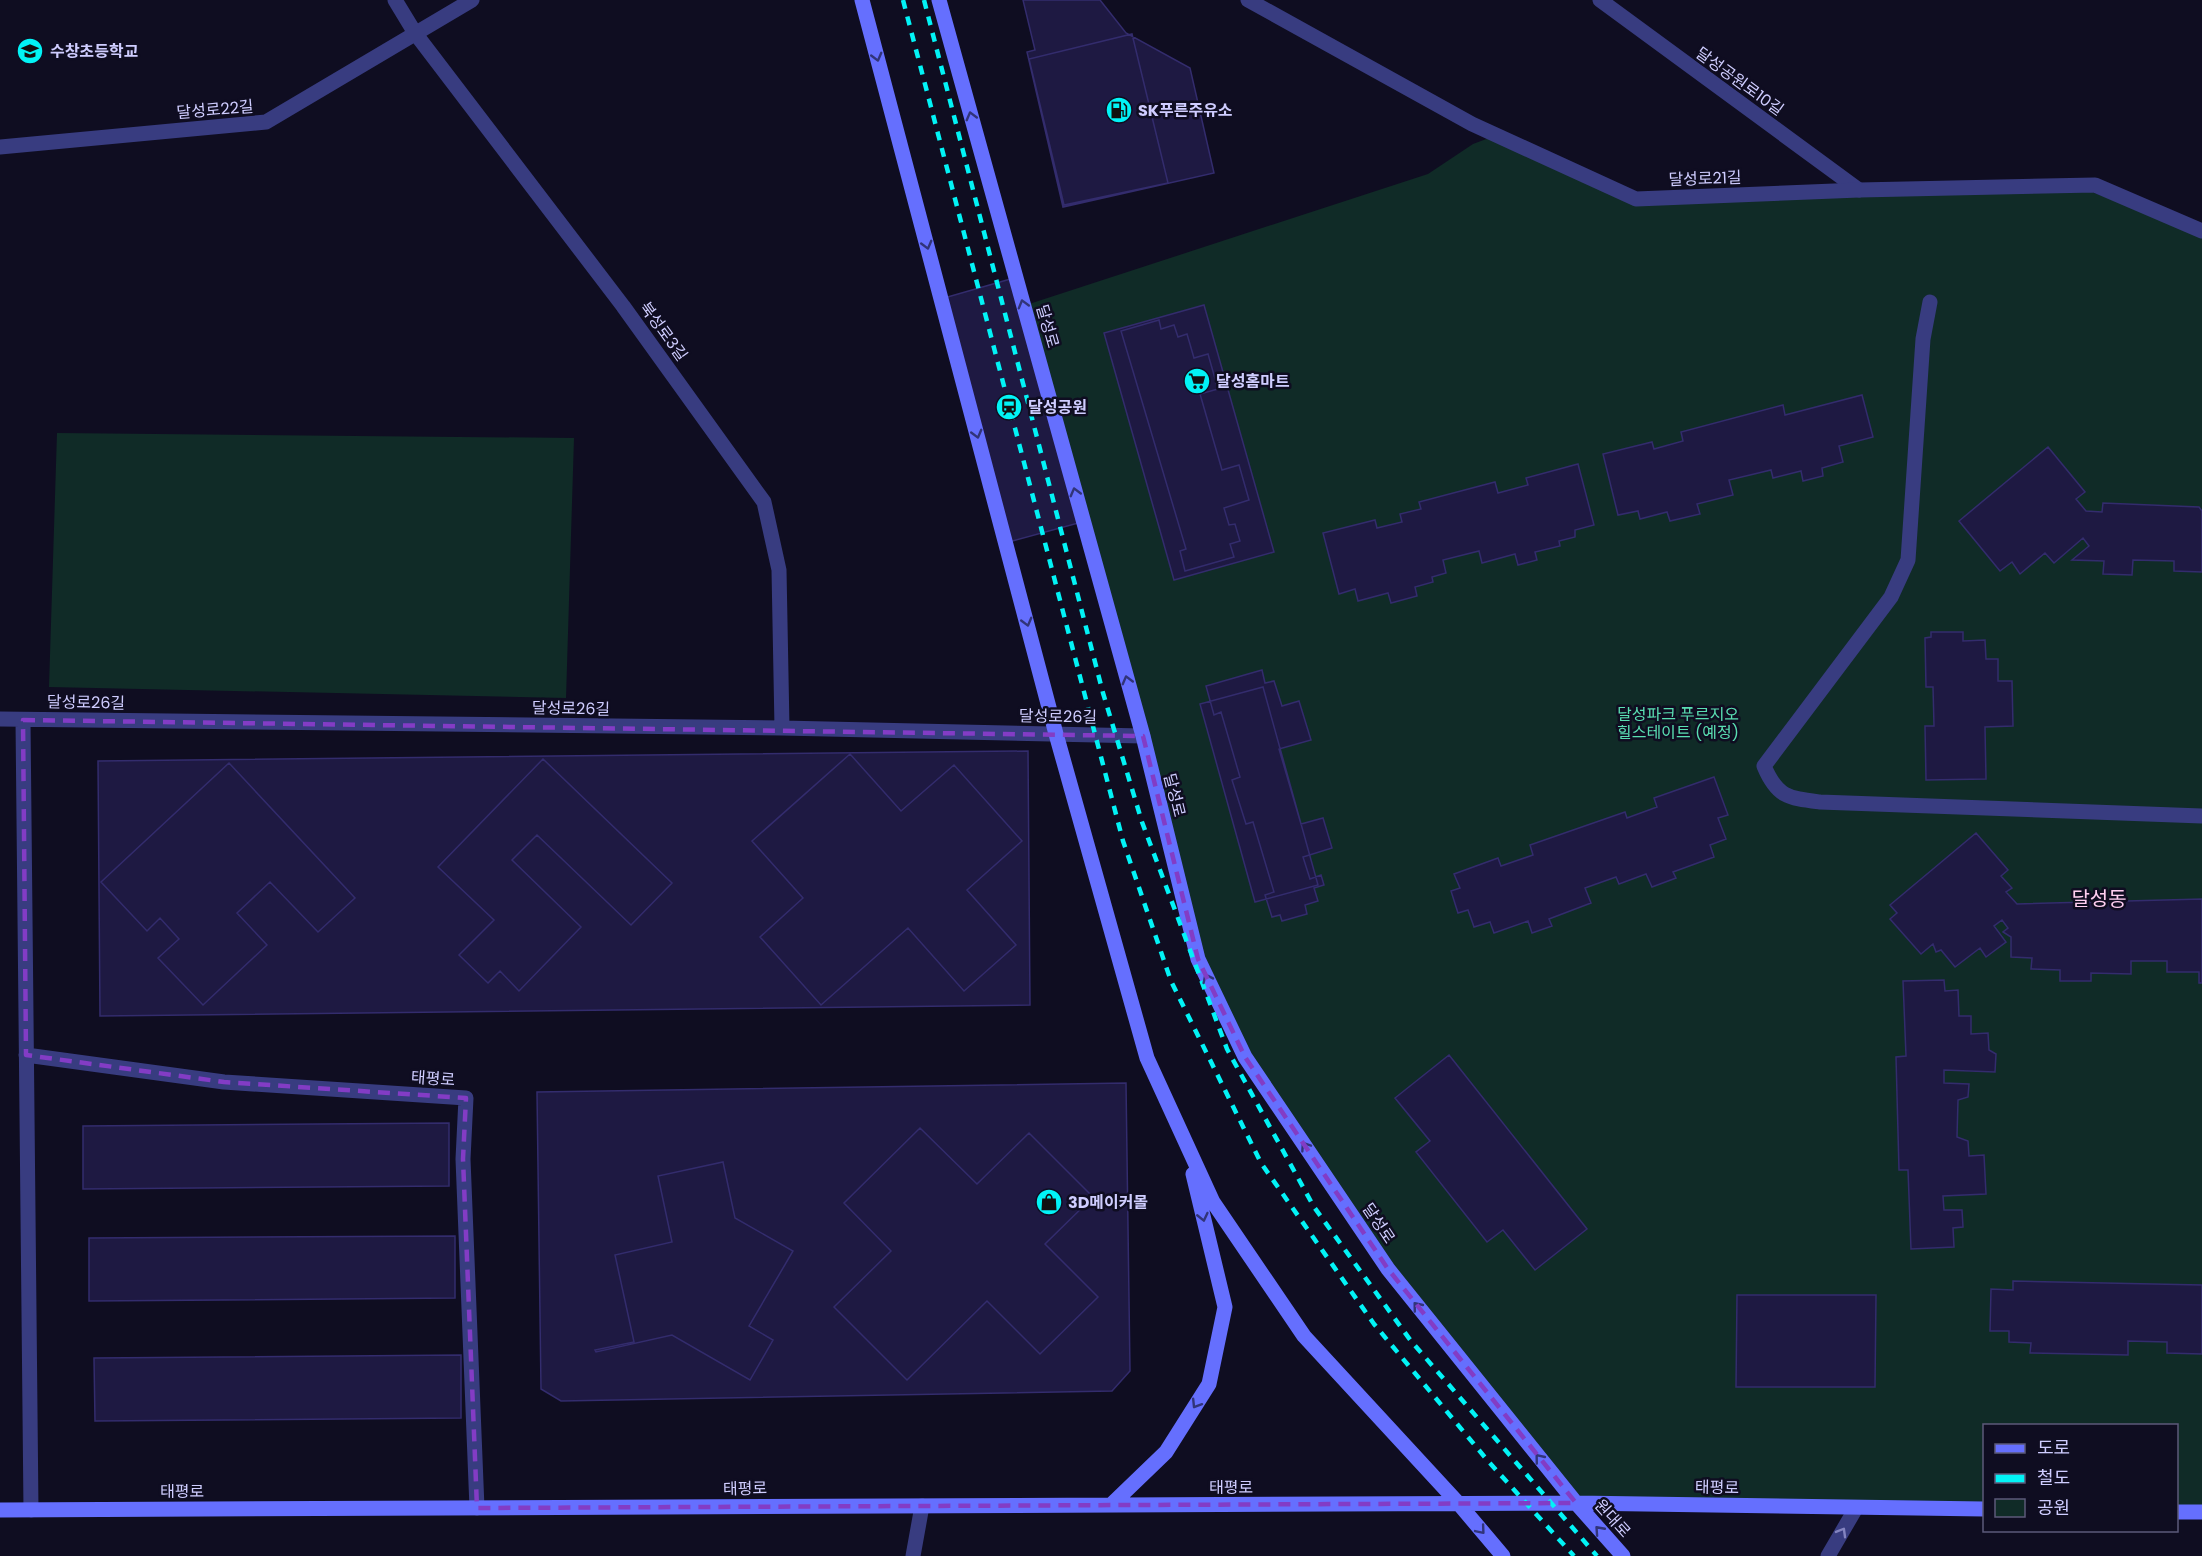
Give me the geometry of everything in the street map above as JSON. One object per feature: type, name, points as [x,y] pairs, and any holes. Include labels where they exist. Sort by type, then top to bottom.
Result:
[{"type":"main road","points":[[862,0],[1056,734],[1147,1058],[1213,1202],[1304,1335],[1460,1504],[1503,1556]]},
{"type":"main road","name":"달성로","points":[[939,0],[1143,736],[1198,959],[1245,1057],[1388,1269],[1576,1503]]},
{"type":"main road","points":[[1111,1505],[1167,1452],[1209,1384],[1225,1307],[1185,1139]]},
{"type":"main road","name":"태평로","points":[[0,1510],[1576,1503],[1983,1509]]},
{"type":"main road","name":"원대로","points":[[1576,1503],[1623,1556]]},
{"type":"main road","points":[[2178,1512],[2202,1512]]},
{"type":"street","name":"북성로3길","points":[[395,0],[415,33],[623,306],[764,502],[779,570],[782,728]]},
{"type":"street","name":"달성로22길","points":[[0,147],[266,122],[472,0]]},
{"type":"street","name":"달성로21길","points":[[1248,0],[1472,124],[1636,199],[1860,190],[2094,186],[2202,231]]},
{"type":"street","name":"달성공원로10길","points":[[1600,0],[1860,190]]},
{"type":"street","points":[[1930,302],[1923,339],[1908,560],[1891,597],[1764,766],[1773,787],[1790,798],[1820,802],[2202,816]]},
{"type":"street","name":"달성로26길","points":[[0,719],[782,728],[1143,736]]},
{"type":"street","points":[[23,720],[31,1510]]},
{"type":"street","name":"태평로","points":[[26,1055],[224,1082],[466,1098],[463,1159],[477,1508]]},
{"type":"street","points":[[914,1556],[922,1506]]},
{"type":"street","points":[[1828,1556],[1856,1508]]},
{"type":"highlighted area","points":[[23,720],[1143,736],[1198,959],[1245,1057],[1388,1269],[1576,1503],[477,1508],[463,1159],[466,1098],[224,1082],[26,1055]]},
{"type":"green space","name":"달성파크 푸르지오 힐스테이트 (예정)","points":[[1497,135],[1636,199],[2075,186],[2202,232],[2202,1512],[2178,1512],[2178,1424],[1983,1424],[1983,1509],[1576,1503],[1388,1269],[1245,1057],[1198,959],[1023,306],[1428,174],[1473,144]]},
{"type":"green space","points":[[57,433],[574,438],[566,698],[49,687]]},
{"type":"building","points":[[1023,0],[1100,0],[1126,33],[1190,68],[1214,173],[1063,207],[1027,52],[1035,50]]},
{"type":"building","points":[[1132,34],[1168,183],[1064,205],[1029,59]]},
{"type":"building","points":[[1014,278],[1082,522],[1005,543],[937,300]]},
{"type":"building","points":[[1204,305],[1274,552],[1174,580],[1104,333]]},
{"type":"building","points":[[1159,320],[1161,329],[1174,325],[1178,337],[1187,334],[1194,358],[1208,354],[1218,389],[1200,394],[1222,470],[1239,465],[1249,500],[1224,508],[1229,525],[1235,524],[1240,541],[1230,544],[1234,557],[1185,571],[1180,551],[1186,549],[1121,331]]},
{"type":"building","points":[[1862,395],[1873,437],[1839,446],[1843,462],[1822,468],[1823,476],[1803,481],[1801,471],[1773,478],[1771,470],[1729,480],[1733,495],[1697,504],[1700,514],[1670,521],[1667,512],[1640,519],[1638,511],[1618,515],[1603,454],[1652,442],[1654,449],[1683,441],[1681,432],[1783,405],[1785,415]]},
{"type":"building","points":[[2048,447],[2085,492],[2076,499],[2086,511],[2102,512],[2103,503],[2199,507],[2202,511],[2202,572],[2174,571],[2174,561],[2133,560],[2132,575],[2103,574],[2104,561],[2072,560],[2089,546],[2083,538],[2054,563],[2045,553],[2020,574],[2012,562],[2000,571],[1959,521]]},
{"type":"building","points":[[1578,464],[1594,525],[1575,530],[1575,537],[1559,541],[1560,546],[1535,552],[1537,560],[1518,565],[1515,554],[1482,563],[1479,551],[1443,560],[1446,573],[1432,577],[1433,582],[1415,587],[1417,596],[1391,603],[1388,593],[1358,601],[1355,589],[1339,594],[1323,533],[1375,520],[1377,528],[1402,522],[1400,514],[1421,509],[1419,502],[1495,482],[1498,493],[1528,485],[1526,478]]},
{"type":"building","points":[[1931,632],[1963,632],[1963,641],[1985,640],[1986,659],[1998,659],[1998,681],[2012,681],[2013,726],[1985,727],[1986,779],[1926,780],[1925,726],[1934,726],[1933,687],[1926,687],[1925,638],[1931,637]]},
{"type":"building","points":[[1262,670],[1265,683],[1274,681],[1282,706],[1299,701],[1311,740],[1279,749],[1301,824],[1323,818],[1332,848],[1303,857],[1310,879],[1321,875],[1324,885],[1314,888],[1318,901],[1305,905],[1307,914],[1282,921],[1280,915],[1272,917],[1265,895],[1274,892],[1253,822],[1246,824],[1232,780],[1240,777],[1221,712],[1214,715],[1206,686]]},
{"type":"building","points":[[1263,687],[1318,885],[1255,902],[1200,704]]},
{"type":"building","points":[[1028,751],[1030,1005],[100,1016],[98,761]]},
{"type":"building","points":[[850,754],[901,811],[954,765],[1022,841],[967,890],[1016,945],[964,991],[908,928],[821,1005],[760,937],[803,898],[752,841]]},
{"type":"building","points":[[543,759],[672,883],[631,925],[537,835],[512,860],[581,927],[519,991],[500,971],[488,983],[459,955],[494,920],[438,867]]},
{"type":"building","points":[[229,763],[355,898],[318,932],[270,882],[237,913],[267,945],[203,1005],[158,958],[179,939],[160,918],[147,931],[101,882]]},
{"type":"building","points":[[1714,777],[1728,815],[1718,818],[1726,839],[1710,845],[1714,857],[1673,872],[1676,878],[1652,887],[1646,874],[1619,884],[1616,877],[1585,888],[1591,903],[1549,919],[1552,926],[1532,933],[1528,921],[1494,933],[1490,922],[1474,927],[1468,910],[1458,913],[1451,891],[1460,888],[1454,874],[1498,858],[1501,866],[1533,855],[1530,845],[1625,812],[1627,818],[1657,807],[1654,798]]},
{"type":"building","points":[[1976,833],[2008,870],[2001,876],[2012,888],[2006,892],[2017,904],[2202,899],[2202,983],[2199,983],[2199,972],[2167,972],[2167,961],[2131,961],[2131,974],[2091,973],[2091,981],[2060,981],[2060,970],[2031,969],[2032,958],[2011,957],[2011,937],[2003,932],[2008,928],[2002,920],[1994,926],[2006,942],[1986,957],[1980,948],[1955,967],[1941,950],[1936,952],[1933,944],[1921,954],[1890,919],[1897,913],[1890,905]]},
{"type":"building","points":[[1944,980],[1945,991],[1958,990],[1959,1016],[1971,1016],[1971,1034],[1988,1033],[1989,1050],[1996,1054],[1995,1072],[1944,1070],[1944,1083],[1969,1084],[1968,1097],[1958,1100],[1957,1137],[1968,1141],[1969,1156],[1984,1155],[1986,1194],[1943,1196],[1944,1210],[1962,1210],[1963,1227],[1953,1228],[1954,1247],[1911,1249],[1908,1170],[1899,1170],[1896,1057],[1906,1056],[1903,981]]},
{"type":"building","points":[[1449,1055],[1587,1229],[1535,1270],[1503,1230],[1487,1242],[1416,1152],[1430,1141],[1395,1098]]},
{"type":"building","points":[[1126,1083],[1130,1371],[1112,1391],[561,1401],[541,1389],[537,1092]]},
{"type":"building","points":[[449,1123],[449,1186],[83,1189],[83,1126]]},
{"type":"building","points":[[920,1128],[977,1184],[1029,1133],[1093,1197],[1045,1244],[1098,1297],[1040,1354],[987,1301],[907,1380],[834,1307],[891,1251],[844,1203]]},
{"type":"building","points":[[723,1162],[735,1218],[793,1251],[749,1326],[773,1340],[750,1380],[672,1335],[596,1352],[595,1350],[634,1342],[615,1255],[672,1242],[658,1176]]},
{"type":"building","points":[[455,1236],[455,1298],[89,1301],[89,1238]]},
{"type":"building","points":[[2013,1281],[2202,1285],[2202,1354],[2167,1353],[2167,1342],[2128,1341],[2128,1355],[2030,1353],[2031,1343],[2009,1342],[2009,1331],[1990,1331],[1991,1289],[2013,1290]]},
{"type":"building","points":[[1737,1295],[1876,1295],[1875,1387],[1736,1387]]},
{"type":"building","points":[[461,1355],[461,1418],[95,1421],[94,1358]]},
{"type":"railway","points":[[903,0],[1123,841],[1171,981],[1261,1163],[1374,1324],[1488,1461],[1574,1556]]},
{"type":"railway","points":[[924,0],[1103,693],[1142,822],[1227,1049],[1314,1207],[1411,1341],[1597,1556]]},
{"type":"place","name":"수창초등학교","points":[[30,51]]},
{"type":"place","name":"SK푸른주유소","points":[[1119,110]]},
{"type":"place","name":"달성홈마트","points":[[1197,381]]},
{"type":"place","name":"달성공원","points":[[1009,407]]},
{"type":"place","name":"3D메이커몰","points":[[1049,1202]]},
{"type":"district","name":"달성동","points":[[2099,899]]}]
